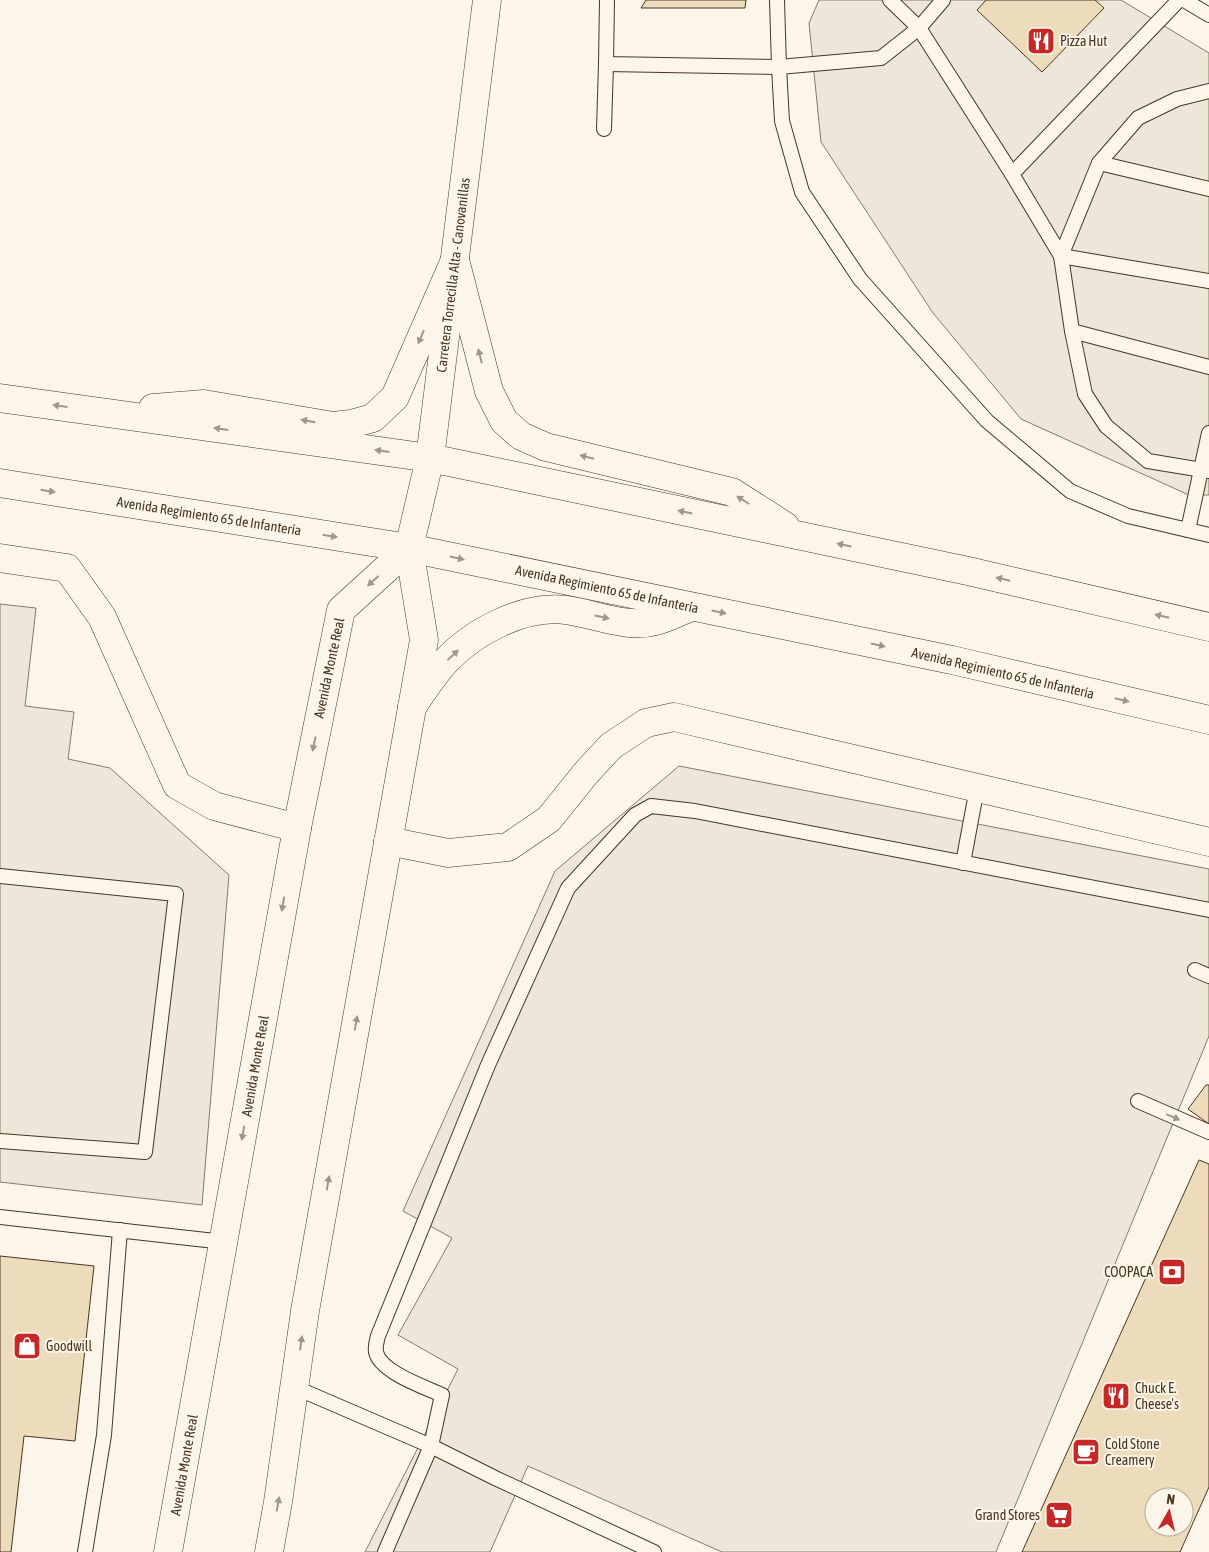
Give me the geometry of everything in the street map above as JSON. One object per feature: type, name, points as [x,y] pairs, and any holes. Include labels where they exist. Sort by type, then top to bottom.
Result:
[{"type":"street","name":"Carretera Torrecilla Alta - Canovanillas","points":[[410,548],[430,458],[487,0]]},
{"type":"street","points":[[106,413],[204,404],[333,426],[373,418],[395,397],[455,260]]},
{"type":"street","points":[[455,260],[489,392],[504,422],[522,436],[546,447],[732,492],[800,535]]},
{"type":"street","points":[[0,398],[430,458],[968,571],[1209,627]]},
{"type":"street","name":"Avenida Regimiento 65 de Infantería","points":[[0,483],[410,548],[952,660],[1209,720]]},
{"type":"street","points":[[269,1552],[278,1502],[305,1311],[424,640],[410,548]]},
{"type":"street","name":"Avenida Monte Real","points":[[168,1552],[297,828],[341,610],[410,548]]},
{"type":"street","points":[[0,558],[67,568],[102,617],[177,784],[214,806],[297,828]]},
{"type":"street","points":[[412,707],[432,677],[464,645],[481,633],[533,611],[564,610],[630,623],[656,622],[692,607]]},
{"type":"street","points":[[388,841],[448,853],[508,847],[549,819],[586,773],[611,746],[646,723],[674,717],[1209,842]]},
{"type":"lane","points":[[604,129],[607,0]]},
{"type":"lane","points":[[777,0],[782,121],[802,192],[872,293],[987,421],[1070,491],[1128,516],[1209,535]]},
{"type":"lane","points":[[890,0],[919,28],[1012,174],[1061,256],[1072,331],[1085,394],[1106,426],[1148,461],[1205,470]]},
{"type":"lane","points":[[606,64],[779,67],[881,58],[919,28],[943,0]]},
{"type":"lane","points":[[1012,174],[1179,0]]},
{"type":"lane","points":[[1184,0],[1209,15]]},
{"type":"lane","points":[[1061,256],[1099,163],[1138,118],[1178,99],[1209,91]]},
{"type":"lane","points":[[1099,163],[1209,189]]},
{"type":"lane","points":[[1061,256],[1209,282]]},
{"type":"lane","points":[[1072,331],[1209,367]]},
{"type":"lane","points":[[1188,530],[1205,470],[1209,433]]},
{"type":"lane","points":[[963,863],[977,788]]},
{"type":"lane","points":[[386,1552],[431,1446],[442,1395],[392,1371],[382,1363],[376,1352],[378,1336],[488,1065],[568,888],[635,814],[651,806],[694,811],[1209,910]]},
{"type":"lane","points":[[0,876],[176,894],[145,1152],[0,1141]]},
{"type":"lane","points":[[1195,970],[1209,976]]},
{"type":"lane","points":[[1138,1101],[1209,1132]]},
{"type":"lane","points":[[0,1217],[224,1242]]},
{"type":"lane","points":[[85,1552],[104,1435],[120,1230]]},
{"type":"lane","points":[[294,1387],[431,1446],[654,1552]]},
{"type":"shaded area","points":[[819,0],[1121,0],[1209,53],[1209,495],[1189,495],[1021,419],[933,313],[821,142],[809,23]]},
{"type":"shaded area","points":[[0,604],[36,608],[25,706],[74,712],[68,759],[110,768],[229,875],[202,1205],[0,1182]]},
{"type":"shaded area","points":[[679,766],[1209,869],[1209,1036],[996,1552],[722,1552],[528,1466],[490,1552],[365,1552],[458,1369],[398,1335],[452,1238],[403,1211],[555,871]]},
{"type":"building","points":[[646,0],[746,0],[745,8],[641,8]]},
{"type":"building","name":"Pizza Hut","points":[[986,0],[1095,0],[1104,8],[1042,72],[977,10]]},
{"type":"building","points":[[1206,1085],[1209,1085],[1209,1124],[1188,1109]]},
{"type":"building","points":[[1199,1160],[1209,1164],[1209,1487],[1194,1521],[1194,1487],[1144,1487],[1144,1537],[1187,1537],[1180,1552],[1022,1552]]},
{"type":"building","points":[[0,1256],[94,1266],[75,1441],[24,1436],[11,1552],[0,1552]]},
{"type":"place","name":"Pizza Hut","points":[[1041,41]]},
{"type":"place","name":"COOPACA","points":[[1172,1272]]},
{"type":"place","name":"Goodwill","points":[[27,1346]]},
{"type":"place","name":"Chuck E. Cheese's","points":[[1116,1396]]},
{"type":"place","name":"Cold Stone Creamery","points":[[1086,1452]]},
{"type":"place","name":"Grand Stores","points":[[1059,1515]]}]
